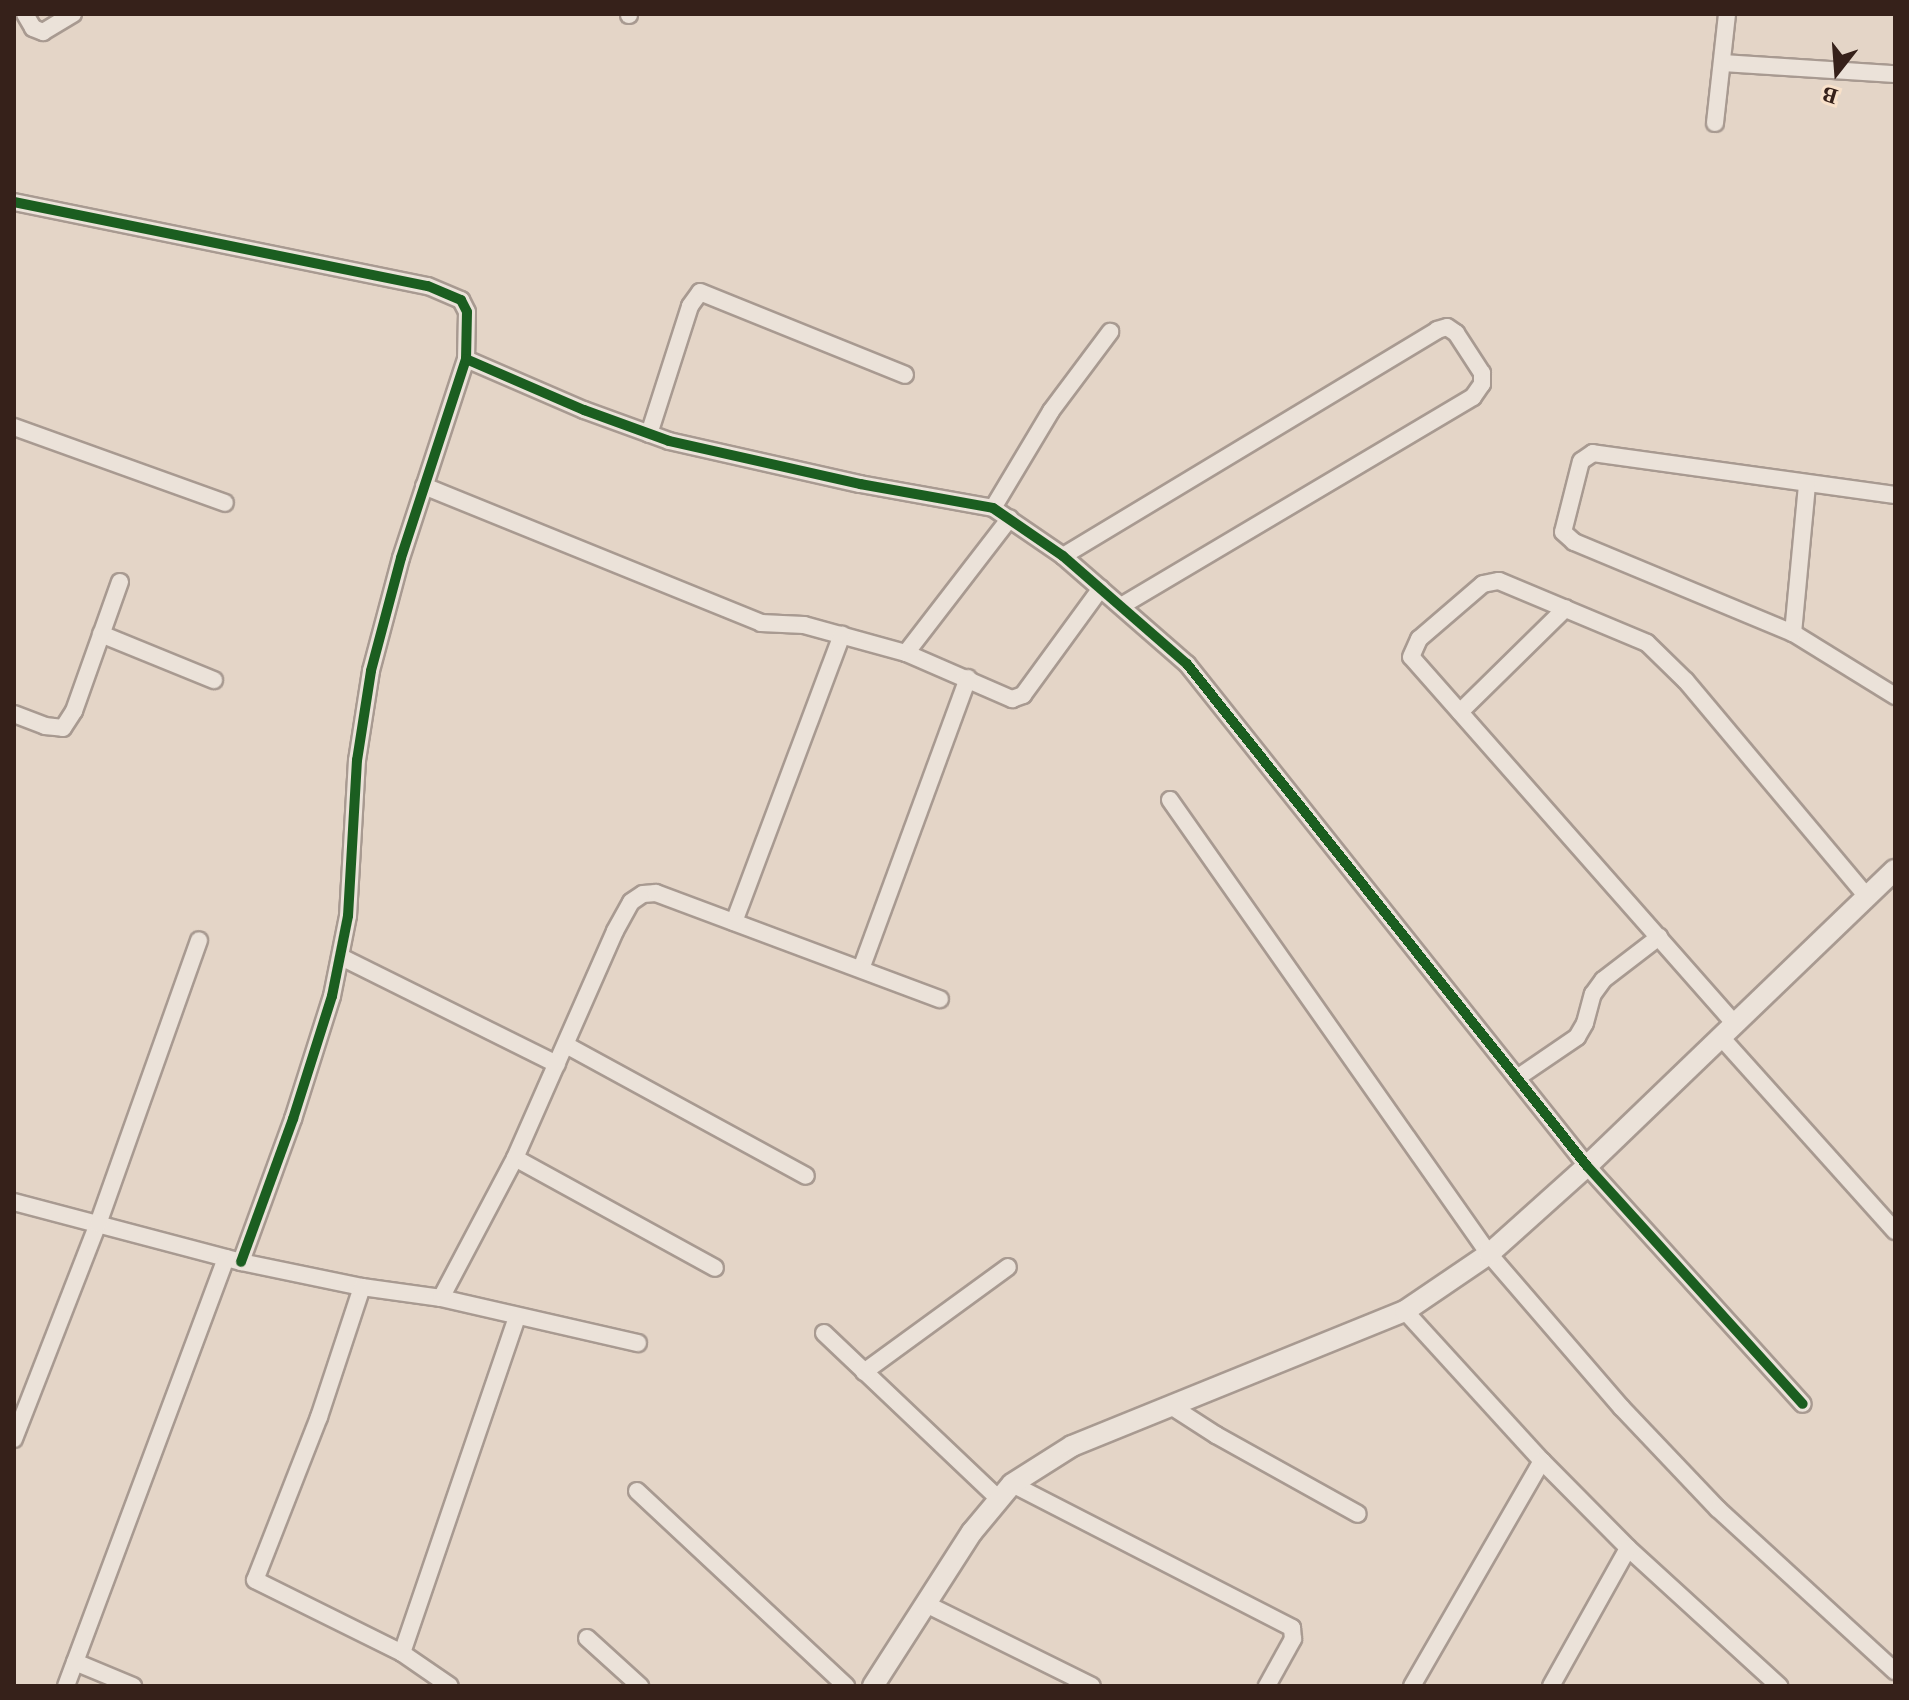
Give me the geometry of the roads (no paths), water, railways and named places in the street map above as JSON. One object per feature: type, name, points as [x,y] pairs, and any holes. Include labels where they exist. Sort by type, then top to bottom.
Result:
[{"type":"street","points":[[25,14],[33,28],[43,32],[73,14]]},
{"type":"street","points":[[1715,123],[1727,14]]},
{"type":"street","points":[[1723,63],[1895,74]]},
{"type":"street","points":[[14,202],[445,291],[461,300],[467,312],[466,359],[424,486],[371,671],[362,719],[348,916],[341,957],[293,1119],[233,1260],[66,1686]]},
{"type":"street","points":[[649,434],[690,306],[700,292],[905,375]]},
{"type":"street","points":[[1063,556],[1437,330],[1447,327],[1456,333],[1482,373],[1482,384],[1473,397],[1123,605]]},
{"type":"street","points":[[993,508],[1051,411],[1110,332]]},
{"type":"street","points":[[466,359],[584,410],[649,434],[860,484],[993,508],[1063,556],[1123,605],[1187,664],[1587,1166],[1803,1404]]},
{"type":"street","points":[[14,427],[225,503]]},
{"type":"street","points":[[1895,495],[1593,453],[1581,461],[1563,532],[1574,542],[1793,633],[1895,696]]},
{"type":"street","points":[[1793,633],[1807,484]]},
{"type":"street","points":[[424,486],[761,623],[771,626],[794,624],[906,653],[1012,699],[1019,698],[1101,588]]},
{"type":"street","points":[[906,653],[1010,518]]},
{"type":"street","points":[[1867,897],[1661,655],[1647,643],[1499,581],[1483,584],[1419,639],[1411,657],[1659,937],[1727,1029],[1895,1231]]},
{"type":"street","points":[[14,714],[45,726],[63,728],[74,711],[120,582]]},
{"type":"street","points":[[1460,712],[1566,608]]},
{"type":"street","points":[[101,634],[214,680]]},
{"type":"street","points":[[734,922],[842,635]]},
{"type":"street","points":[[861,969],[968,678]]},
{"type":"street","points":[[1170,800],[1489,1254],[1622,1408],[1718,1509],[1895,1671]]},
{"type":"street","points":[[873,1686],[1005,1491],[1072,1446],[1405,1311],[1489,1254],[1587,1166],[1894,872]]},
{"type":"street","points":[[441,1298],[515,1158],[631,902],[643,894],[656,893],[940,999]]},
{"type":"street","points":[[1517,1078],[1577,1037],[1585,1023],[1593,994],[1603,980],[1659,937]]},
{"type":"street","points":[[14,1439],[98,1224],[199,940]]},
{"type":"street","points":[[341,957],[557,1064]]},
{"type":"street","points":[[566,1045],[806,1176]]},
{"type":"street","points":[[515,1158],[715,1268]]},
{"type":"street","points":[[14,1202],[233,1260],[362,1287],[441,1298],[638,1343]]},
{"type":"street","points":[[864,1372],[1008,1267]]},
{"type":"street","points":[[362,1287],[319,1417],[255,1580],[402,1653],[450,1686]]},
{"type":"street","points":[[1405,1311],[1542,1461],[1628,1548],[1779,1686]]},
{"type":"street","points":[[402,1653],[517,1317]]},
{"type":"street","points":[[824,1333],[864,1372],[1005,1491],[1292,1628],[1293,1639],[1267,1686]]},
{"type":"street","points":[[1171,1406],[1216,1435],[1358,1514]]},
{"type":"street","points":[[1412,1686],[1542,1461]]},
{"type":"street","points":[[637,1491],[846,1686]]},
{"type":"street","points":[[1551,1686],[1628,1548]]},
{"type":"street","points":[[926,1604],[1092,1686]]},
{"type":"street","points":[[587,1638],[640,1686]]},
{"type":"street","points":[[75,1662],[133,1686]]}]
